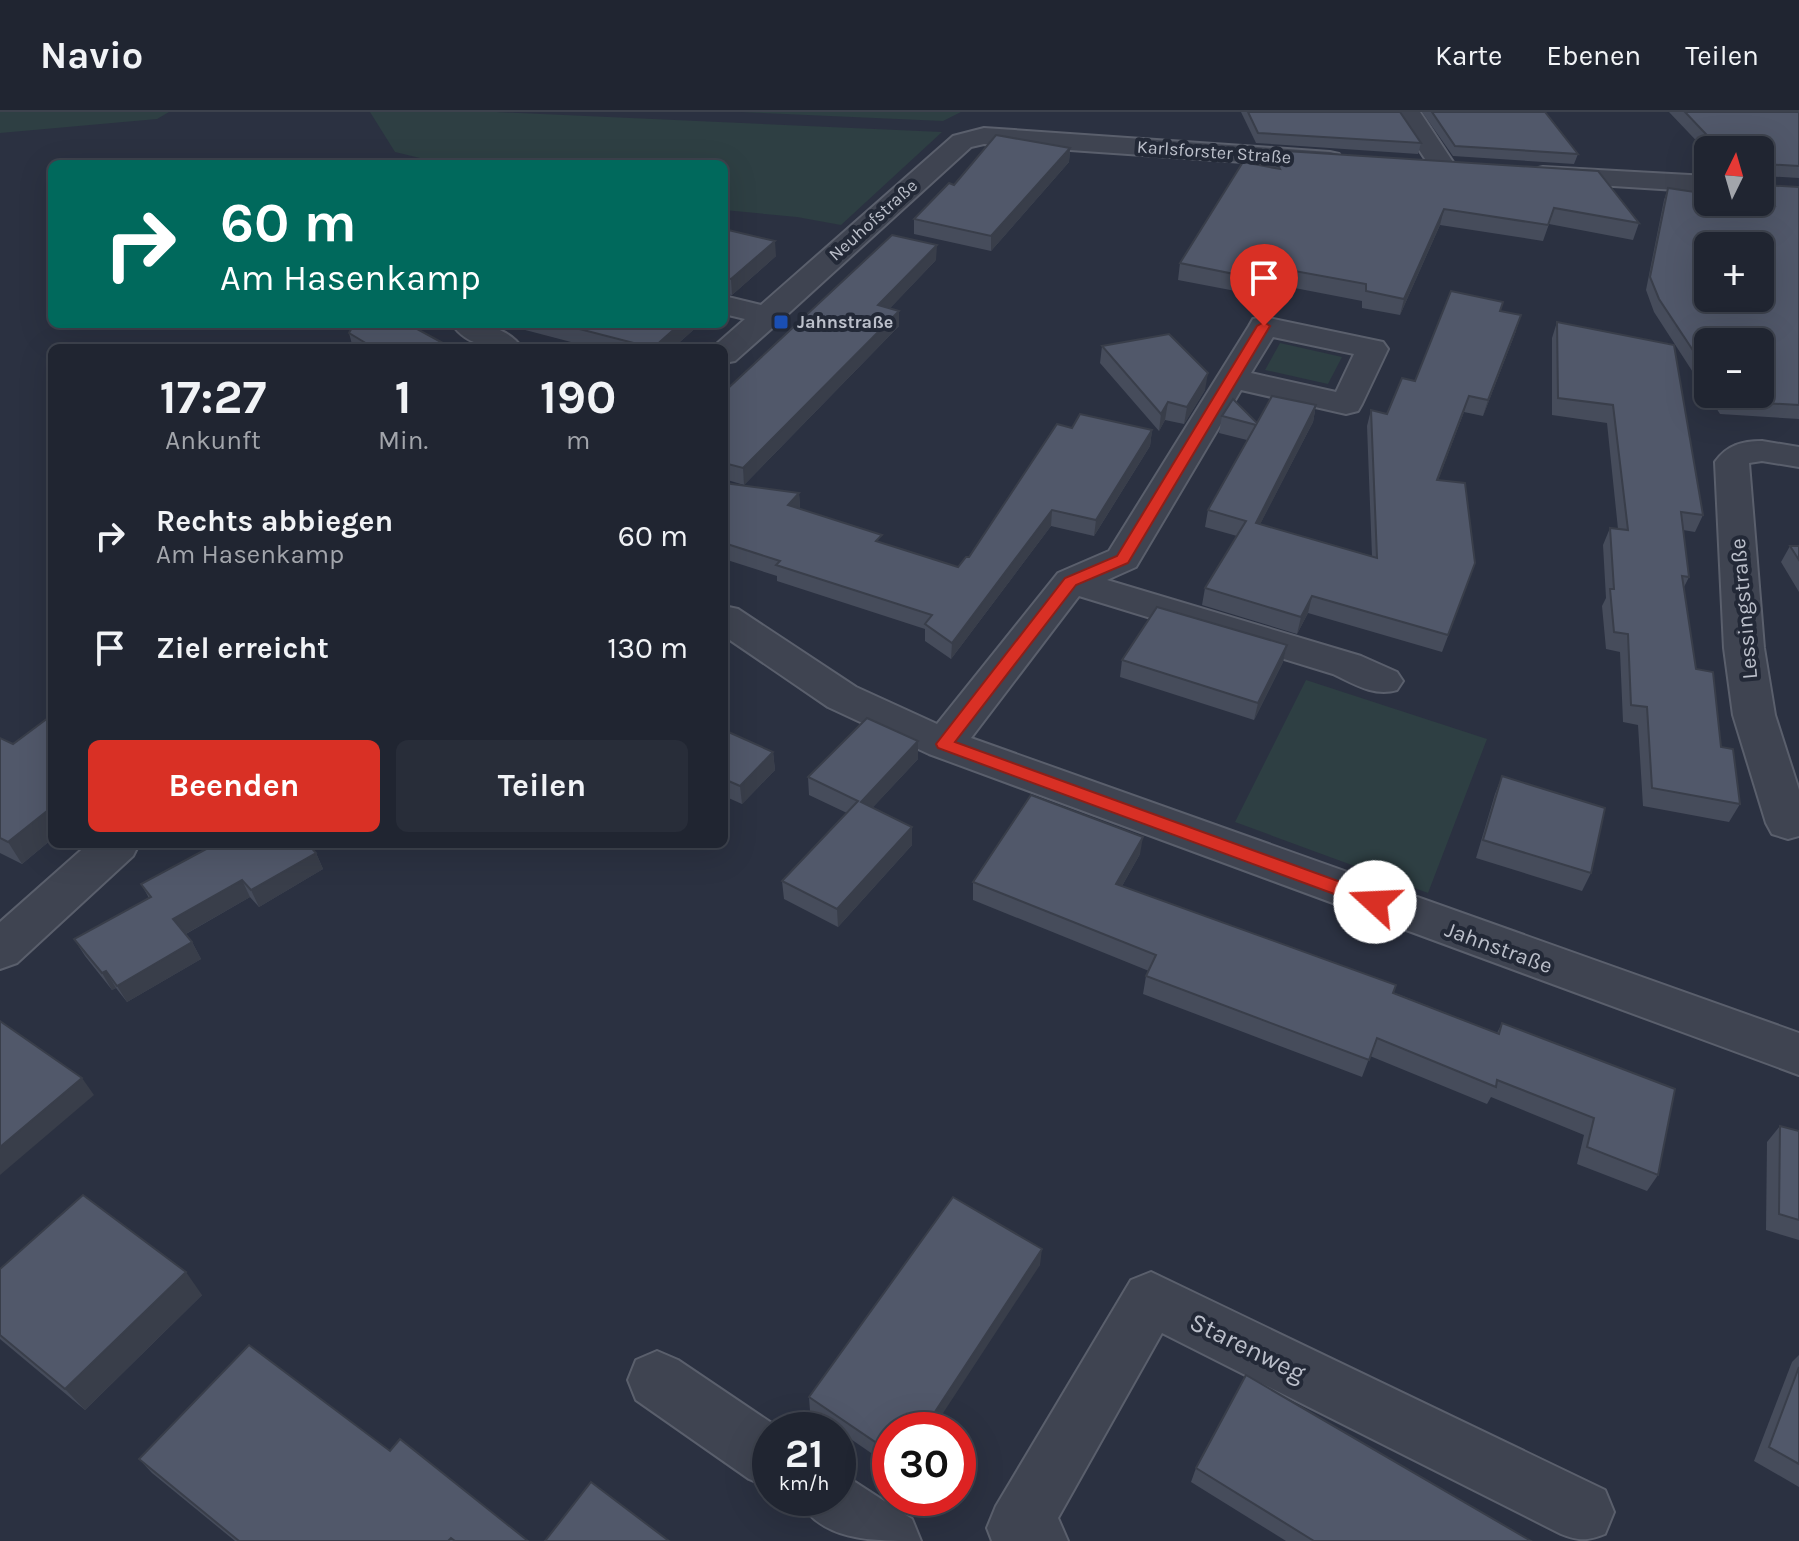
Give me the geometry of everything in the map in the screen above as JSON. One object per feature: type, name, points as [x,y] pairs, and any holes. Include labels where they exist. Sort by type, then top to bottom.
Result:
[{"type":"street","points":[[1407,112],[1444,168]]},
{"type":"street","name":"Karlsforster Straße","points":[[984,136],[1349,161]]},
{"type":"street","name":"Neuhofstraße","points":[[728,351],[956,146],[984,136]]},
{"type":"street","points":[[1412,166],[1473,170]]},
{"type":"street","points":[[1516,173],[1694,183]]},
{"type":"street","points":[[728,306],[768,316]]},
{"type":"street","points":[[474,328],[500,344]]},
{"type":"street","points":[[944,744],[1071,581],[1123,559],[1234,379]]},
{"type":"street","name":"Lessingstraße","points":[[1788,823],[1754,715],[1744,648],[1732,462],[1741,452],[1752,451],[1799,457]]},
{"type":"street","points":[[1071,581],[1347,665],[1383,681]]},
{"type":"street","name":"Jahnstraße","points":[[728,621],[842,697],[944,744],[1799,1054]]},
{"type":"street","points":[[0,950],[113,848]]},
{"type":"street","name":"Starenweg","points":[[1021,1537],[1151,1299],[1583,1512]]},
{"type":"street","points":[[657,1380],[752,1446]]},
{"type":"street","points":[[854,1516],[890,1541]]},
{"type":"shaded area","points":[[0,112],[169,112],[157,119],[0,133]]},
{"type":"shaded area","points":[[370,112],[496,112],[942,132],[841,225],[728,210],[728,160],[428,160],[395,152]]},
{"type":"shaded area","points":[[741,112],[961,112],[943,121]]},
{"type":"shaded area","points":[[1280,343],[1342,357],[1328,384],[1265,370]]},
{"type":"shaded area","points":[[1306,680],[1487,739],[1428,893],[1235,822]]},
{"type":"building","points":[[1248,112],[1400,112],[1421,143],[1258,133]]},
{"type":"building","points":[[1432,112],[1545,112],[1578,154],[1455,146]]},
{"type":"building","points":[[1685,112],[1799,112],[1799,166],[1774,165],[1774,136],[1708,136]]},
{"type":"building","points":[[996,135],[1070,148],[991,236],[914,219],[949,183],[954,185]]},
{"type":"building","points":[[1270,150],[1598,171],[1639,223],[1554,208],[1548,225],[1444,209],[1404,299],[1366,291],[1366,284],[1256,264],[1249,277],[1180,263],[1243,162],[1280,169]]},
{"type":"building","points":[[1774,186],[1799,187],[1799,405],[1774,404],[1774,328],[1694,328],[1694,352],[1659,299],[1650,277],[1668,188],[1694,192],[1694,216],[1774,216]]},
{"type":"building","points":[[728,230],[775,241],[728,279]]},
{"type":"building","points":[[892,235],[937,245],[878,305],[899,311],[743,468],[728,464],[728,388]]},
{"type":"building","points":[[1451,291],[1503,302],[1500,311],[1521,315],[1488,400],[1469,396],[1437,480],[1465,483],[1475,563],[1448,635],[1312,596],[1301,617],[1205,588],[1246,521],[1208,510],[1256,425],[1222,416],[1233,399],[1257,423],[1272,396],[1316,405],[1256,523],[1377,558],[1371,410],[1387,414],[1402,378],[1415,381]]},
{"type":"building","points":[[1557,322],[1674,345],[1703,515],[1681,512],[1689,577],[1682,576],[1696,669],[1713,672],[1721,747],[1733,749],[1740,804],[1652,788],[1647,707],[1631,705],[1628,634],[1614,632],[1610,528],[1628,530],[1613,405],[1558,398]]},
{"type":"building","points":[[352,328],[415,328],[445,344],[367,344],[349,333]]},
{"type":"building","points":[[576,328],[676,328],[658,344],[638,344]]},
{"type":"building","points":[[1169,334],[1208,373],[1187,407],[1168,402],[1161,414],[1102,346]]},
{"type":"building","points":[[1080,414],[1152,430],[1096,520],[1052,510],[952,643],[925,624],[932,615],[776,565],[780,561],[728,544],[728,484],[799,493],[788,505],[882,535],[876,541],[958,567],[969,557],[1057,424],[1072,428]]},
{"type":"building","points":[[1790,546],[1799,546],[1799,560]]},
{"type":"building","points":[[1157,607],[1287,645],[1258,703],[1122,660]]},
{"type":"building","points":[[48,718],[48,810],[8,842],[0,838],[0,738],[13,744]]},
{"type":"building","points":[[867,718],[918,741],[861,802],[912,827],[837,909],[782,881],[858,801],[808,777]]},
{"type":"building","points":[[728,732],[773,752],[740,786],[728,781]]},
{"type":"building","points":[[1502,776],[1605,808],[1591,873],[1483,840]]},
{"type":"building","points":[[1031,795],[1143,837],[1116,884],[1396,985],[1393,993],[1499,1034],[1502,1023],[1675,1089],[1658,1175],[1587,1147],[1594,1118],[1497,1080],[1496,1087],[1377,1038],[1369,1060],[1146,976],[1156,955],[973,882]]},
{"type":"building","points":[[208,848],[312,848],[316,853],[251,890],[242,880],[173,919],[192,942],[117,986],[74,939],[151,897],[141,884]]},
{"type":"building","points":[[0,1021],[82,1078],[0,1147]]},
{"type":"building","points":[[1780,1126],[1799,1131],[1799,1220],[1779,1214]]},
{"type":"building","points":[[83,1195],[186,1272],[65,1389],[0,1335],[0,1269]]},
{"type":"building","points":[[953,1197],[1042,1249],[935,1412],[872,1412],[872,1440],[856,1429],[856,1412],[831,1412],[809,1397]]},
{"type":"building","points":[[249,1345],[390,1451],[400,1439],[528,1541],[455,1541],[451,1538],[448,1541],[239,1541],[139,1459]]},
{"type":"building","points":[[1799,1367],[1799,1464],[1769,1447]]},
{"type":"building","points":[[1246,1375],[1531,1541],[1314,1541],[1196,1468]]},
{"type":"building","points":[[591,1482],[669,1541],[545,1541]]},
{"type":"place","name":"Jahnstraße","points":[[781,322]]},
{"type":"route","points":[[1264,326],[1123,559],[1071,581],[944,744],[1375,902]]}]
